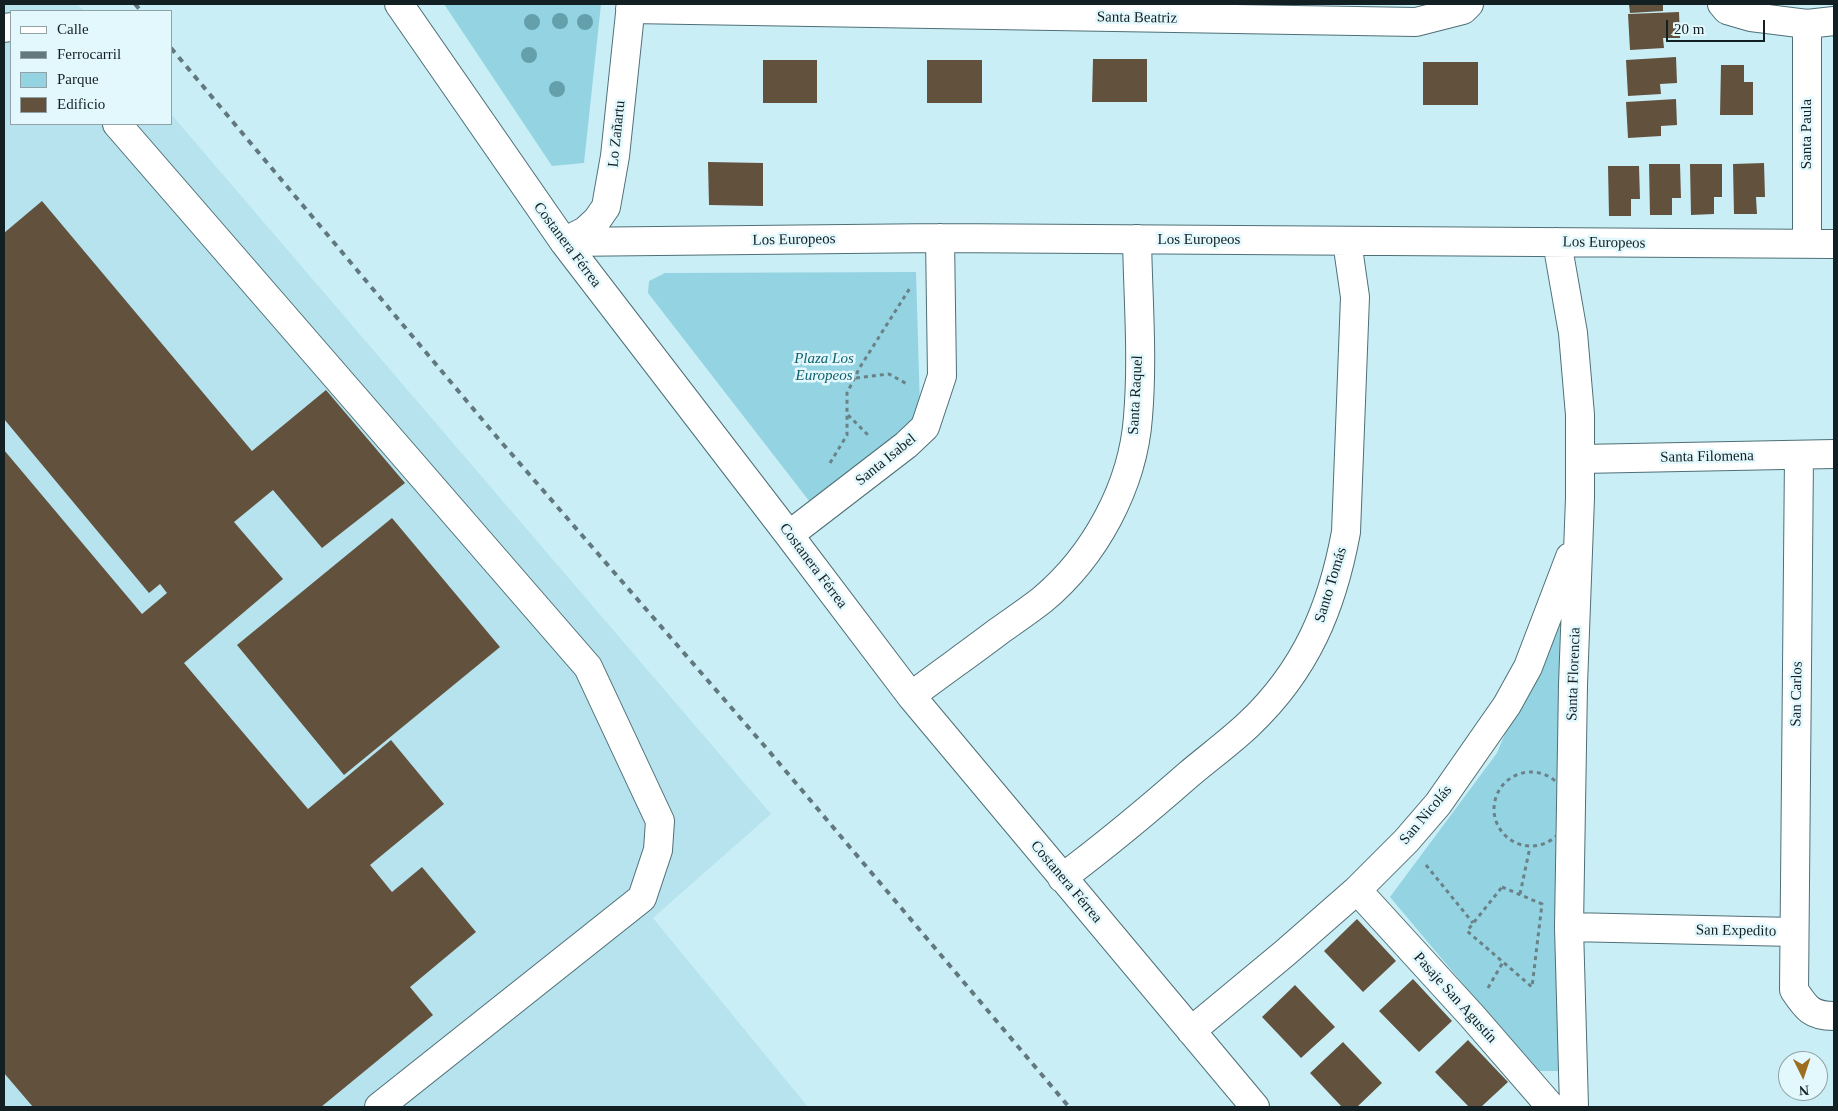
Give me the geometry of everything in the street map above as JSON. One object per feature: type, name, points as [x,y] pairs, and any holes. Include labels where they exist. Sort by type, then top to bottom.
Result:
[{"type":"street","name":"Costanera Férrea","points":[[399,4],[564,242],[911,696],[1255,1107]]},
{"type":"street","points":[[1722,4],[1727,10],[1751,17],[1807,24],[1834,21]]},
{"type":"street","name":"Lo Zañartu","points":[[564,242],[585,231],[597,220],[606,207],[614,156],[631,7]]},
{"type":"street","name":"Santa Beatriz","points":[[631,7],[1416,22],[1466,7]]},
{"type":"street","name":"Santa Paula","points":[[1807,24],[1807,244]]},
{"type":"street","points":[[119,125],[588,667],[660,821],[658,850],[642,898],[379,1107]]},
{"type":"street","name":"Los Europeos","points":[[564,242],[940,238],[1834,244]]},
{"type":"street","name":"Santa Isabel","points":[[789,535],[906,445],[925,427],[942,376],[940,238]]},
{"type":"street","name":"Santa Raquel","points":[[911,696],[1042,600],[1081,559],[1098,536],[1111,511],[1124,481],[1133,450],[1138,418],[1137,239]]},
{"type":"street","name":"Santo Tomás","points":[[1062,878],[1115,838],[1249,724],[1280,690],[1315,635],[1330,601],[1340,565],[1346,532],[1355,297],[1347,241]]},
{"type":"street","name":"Santa Florencia","points":[[1557,242],[1568,296],[1577,370],[1581,459],[1572,695],[1569,927],[1574,1107]]},
{"type":"street","name":"Santa Filomena","points":[[1581,459],[1834,454]]},
{"type":"street","name":"San Carlos","points":[[1794,932],[1799,455]]},
{"type":"street","name":"San Nicolás","points":[[1191,1031],[1357,890],[1438,804],[1507,705],[1528,666],[1578,537]]},
{"type":"street","name":"Pasaje San Agustín","points":[[1357,890],[1472,1016],[1551,1107]]},
{"type":"street","name":"San Expedito","points":[[1569,927],[1794,932],[1794,990],[1806,1008],[1821,1016],[1834,1016]]},
{"type":"path","points":[[828,468],[847,434],[847,393],[910,287]]},
{"type":"path","points":[[856,378],[889,374],[908,385],[911,391]]},
{"type":"path","points":[[847,415],[870,437]]},
{"type":"path","points":[[1539,772],[1552,777],[1561,786],[1567,798],[1569,812],[1566,824],[1554,839],[1543,845],[1530,847],[1509,839],[1500,830],[1494,811],[1495,798],[1504,783],[1515,775],[1539,772]]},
{"type":"path","points":[[1406,840],[1473,923]]},
{"type":"path","points":[[1520,894],[1530,847]]},
{"type":"path","points":[[1502,887],[1542,904],[1532,987],[1467,931],[1473,923],[1502,887]]},
{"type":"shaded area","points":[[4,4],[77,4],[83,10],[10,10],[10,125],[172,125],[172,115],[771,814],[653,918],[808,1107],[4,1107]]},
{"type":"green space","points":[[444,4],[601,4],[584,163],[552,166]]},
{"type":"green space","name":"Plaza Los Europeos","points":[[916,272],[920,408],[918,426],[813,506],[648,293],[649,281],[665,273]]},
{"type":"green space","points":[[1566,588],[1568,1071],[1536,1071],[1390,897],[1497,753]]},
{"type":"building","points":[[1629,4],[1663,4],[1663,11],[1630,13]]},
{"type":"building","points":[[1679,12],[1680,38],[1663,38],[1664,48],[1630,50],[1628,14]]},
{"type":"building","points":[[1676,57],[1677,83],[1660,84],[1661,94],[1628,96],[1626,60]]},
{"type":"building","points":[[1093,59],[1147,59],[1147,102],[1092,102]]},
{"type":"building","points":[[763,60],[817,60],[817,103],[763,103]]},
{"type":"building","points":[[927,60],[982,60],[982,103],[927,103]]},
{"type":"building","points":[[1423,62],[1478,62],[1478,105],[1423,105]]},
{"type":"building","points":[[1721,65],[1744,65],[1744,82],[1753,82],[1753,115],[1720,115]]},
{"type":"building","points":[[1676,99],[1677,125],[1661,126],[1661,136],[1628,138],[1626,102]]},
{"type":"building","points":[[708,162],[763,163],[763,206],[709,205]]},
{"type":"building","points":[[1764,163],[1765,197],[1756,197],[1757,214],[1734,214],[1733,164]]},
{"type":"building","points":[[1649,164],[1680,164],[1681,198],[1672,198],[1672,215],[1650,215]]},
{"type":"building","points":[[1690,164],[1722,164],[1722,197],[1714,197],[1714,214],[1691,215]]},
{"type":"building","points":[[1608,166],[1639,166],[1640,199],[1631,199],[1631,216],[1609,216]]},
{"type":"building","points":[[42,201],[252,451],[326,390],[405,483],[322,548],[273,490],[234,522],[283,579],[184,663],[308,809],[391,740],[444,804],[370,865],[392,892],[422,867],[476,932],[410,987],[433,1015],[321,1107],[33,1107],[4,1073],[4,450],[142,614],[167,593],[160,584],[149,593],[4,419],[4,233]]},
{"type":"building","points":[[392,518],[500,647],[344,775],[237,645]]},
{"type":"building","points":[[1357,919],[1396,961],[1363,992],[1324,951]]},
{"type":"building","points":[[1413,979],[1452,1021],[1419,1052],[1379,1011]]},
{"type":"building","points":[[1295,985],[1335,1027],[1301,1058],[1262,1017]]},
{"type":"building","points":[[1468,1040],[1508,1082],[1481,1107],[1469,1107],[1435,1072]]},
{"type":"building","points":[[1343,1042],[1382,1083],[1357,1107],[1342,1107],[1310,1073]]},
{"type":"railway","points":[[135,4],[140,10]]},
{"type":"railway","points":[[172,49],[496,436],[768,750],[1069,1107]]}]
